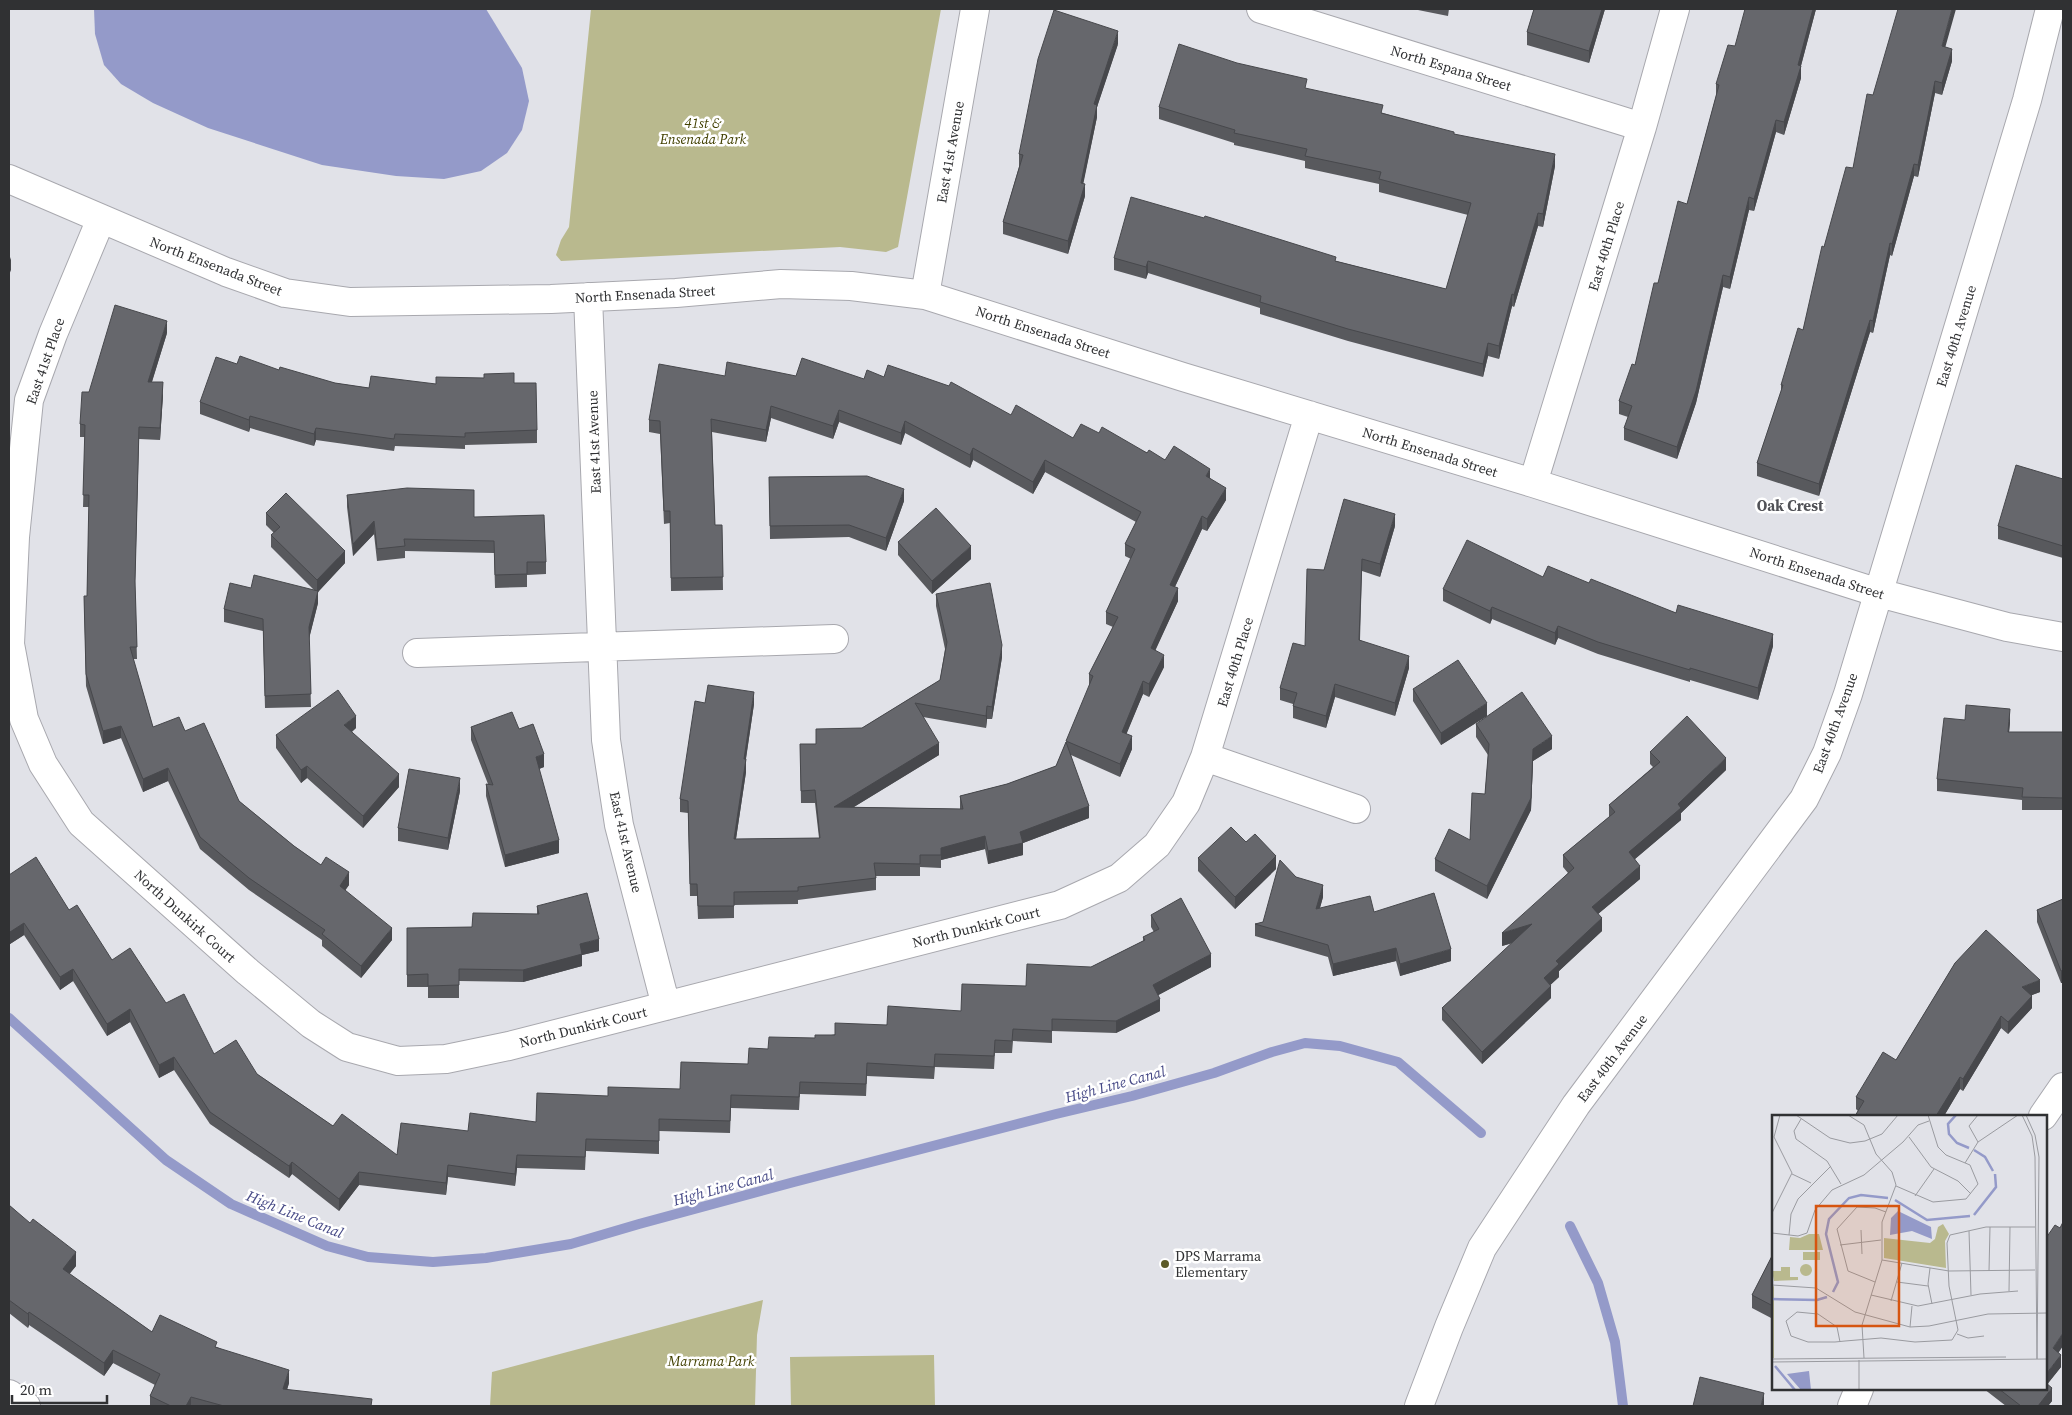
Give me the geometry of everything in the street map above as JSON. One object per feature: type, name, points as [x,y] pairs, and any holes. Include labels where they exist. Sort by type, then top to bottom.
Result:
[{"type":"street","name":"East 41st Avenue","points":[[925,295],[975,9]]},
{"type":"street","name":"North Espana Street","points":[[1261,9],[1314,17],[1642,127]]},
{"type":"street","name":"East 40th Place","points":[[1533,483],[1642,127],[1674,9]]},
{"type":"street","name":"East 40th Avenue","points":[[1419,1406],[1445,1335],[1482,1248],[1576,1105],[1804,799],[1827,753],[1848,694],[2027,100],[2050,9]]},
{"type":"street","name":"North Ensenada Street","points":[[9,179],[226,272],[285,293],[350,302],[588,297],[676,293],[782,284],[851,286],[925,295],[1533,483],[1878,593],[2007,626],[2063,637]]},
{"type":"street","name":"East 41st Place","points":[[24,719],[10,644],[15,537],[29,400],[53,334],[101,220]]},
{"type":"street","name":"East 41st Avenue","points":[[588,297],[606,740],[619,825],[666,1006]]},
{"type":"street","name":"East 40th Place","points":[[1206,757],[1309,415]]},
{"type":"street","points":[[417,653],[834,639]]},
{"type":"street","name":"North Dunkirk Court","points":[[24,719],[43,764],[81,823],[248,972],[311,1024],[348,1047],[398,1061],[446,1059],[509,1046],[1060,905],[1119,878],[1157,845],[1186,803],[1206,757]]},
{"type":"street","points":[[1206,757],[1356,809]]},
{"type":"street","points":[[2044,1115],[2063,1088]]},
{"type":"street","points":[[1852,1406],[1858,1390]]},
{"type":"street","points":[[9,1394],[26,1406]]},
{"type":"green space","name":"41st & Ensenada Park","points":[[591,9],[941,9],[898,247],[886,252],[840,247],[561,261],[556,255],[561,240],[569,227]]},
{"type":"green space","name":"Marrama Park","points":[[763,1300],[757,1335],[755,1406],[490,1406],[492,1372]]},
{"type":"green space","points":[[934,1355],[935,1406],[791,1406],[790,1357]]},
{"type":"water","points":[[94,9],[486,9],[522,68],[529,101],[522,130],[507,153],[481,171],[444,179],[396,176],[322,165],[208,128],[153,103],[121,84],[104,65],[95,34]]},
{"type":"building","points":[[1534,9],[1602,9],[1589,51],[1527,32]]},
{"type":"building","points":[[1745,9],[1813,9],[1798,65],[1801,66],[1784,122],[1776,120],[1754,199],[1749,197],[1730,277],[1723,275],[1696,391],[1677,447],[1624,428],[1632,406],[1619,401],[1632,364],[1635,365],[1654,283],[1658,283],[1678,201],[1687,204],[1719,85],[1716,84],[1728,45],[1735,46]]},
{"type":"building","points":[[1898,9],[1952,9],[1942,46],[1952,49],[1942,83],[1935,81],[1918,165],[1914,164],[1892,244],[1890,243],[1873,321],[1870,320],[1819,484],[1757,463],[1783,385],[1781,385],[1798,328],[1803,330],[1822,246],[1824,247],[1846,167],[1853,168],[1867,94],[1873,95]]},
{"type":"building","points":[[1054,10],[1118,31],[1094,104],[1097,105],[1081,183],[1085,184],[1068,241],[1003,222],[1023,155],[1019,154],[1038,59]]},
{"type":"building","points":[[1179,44],[1237,63],[1307,79],[1305,88],[1383,105],[1381,113],[1454,132],[1454,134],[1555,154],[1543,214],[1538,213],[1514,295],[1512,294],[1499,346],[1488,343],[1483,364],[1348,329],[1260,302],[1261,296],[1148,261],[1146,267],[1114,258],[1131,197],[1204,218],[1205,216],[1336,257],[1335,261],[1446,289],[1471,203],[1379,179],[1381,172],[1305,156],[1307,149],[1234,133],[1235,130],[1159,107]]},
{"type":"building","points":[[115,305],[167,321],[148,382],[163,382],[160,428],[139,427],[135,581],[137,647],[130,647],[153,727],[179,717],[185,731],[204,723],[239,801],[294,846],[321,865],[326,857],[349,872],[340,886],[392,928],[361,966],[322,934],[325,930],[249,878],[200,837],[168,768],[143,779],[121,726],[103,731],[86,674],[84,596],[87,596],[89,495],[83,495],[85,425],[80,424],[82,392],[89,392]]},
{"type":"building","points":[[240,356],[279,370],[280,367],[335,383],[369,388],[371,376],[436,384],[436,377],[484,378],[484,374],[514,373],[514,383],[536,383],[537,430],[465,433],[465,437],[395,434],[394,439],[316,428],[314,434],[250,416],[249,420],[200,402],[216,357],[237,364]]},
{"type":"building","points":[[802,358],[864,379],[867,370],[884,377],[888,365],[949,386],[951,382],[1011,415],[1016,405],[1073,438],[1081,424],[1099,433],[1102,427],[1147,453],[1149,450],[1165,460],[1174,446],[1210,469],[1206,476],[1226,488],[1207,519],[1202,516],[1170,585],[1178,588],[1151,648],[1164,655],[1149,684],[1143,681],[1122,732],[1132,736],[1120,764],[1066,741],[1093,676],[1089,674],[1118,617],[1106,612],[1135,549],[1125,544],[1141,512],[1045,460],[1033,482],[973,448],[970,455],[905,421],[901,433],[839,410],[833,426],[771,406],[766,430],[711,419],[715,525],[722,525],[723,577],[671,578],[670,511],[664,511],[660,421],[649,420],[659,364],[725,376],[727,362],[796,376]]},
{"type":"building","points":[[2016,465],[2063,479],[2063,546],[1998,526]]},
{"type":"building","points":[[867,476],[904,489],[886,538],[849,525],[770,526],[769,477]]},
{"type":"building","points":[[407,488],[474,490],[474,517],[544,515],[546,562],[527,562],[527,574],[495,575],[494,541],[404,539],[405,546],[377,549],[374,521],[353,544],[347,495]]},
{"type":"building","points":[[286,493],[345,551],[317,580],[271,535],[280,527],[266,513]]},
{"type":"building","points":[[1344,499],[1395,514],[1380,564],[1362,559],[1359,640],[1409,656],[1395,703],[1335,684],[1326,716],[1293,706],[1297,693],[1280,688],[1293,643],[1305,646],[1307,569],[1324,570]]},
{"type":"building","points":[[936,508],[971,546],[932,581],[898,542]]},
{"type":"building","points":[[1467,540],[1543,577],[1548,566],[1589,583],[1591,579],[1676,613],[1678,605],[1773,634],[1758,688],[1598,642],[1558,626],[1555,633],[1492,607],[1490,611],[1443,589]]},
{"type":"building","points":[[254,575],[318,591],[309,627],[311,694],[265,696],[263,619],[224,609],[230,583],[251,588]]},
{"type":"building","points":[[990,583],[1002,645],[992,707],[987,706],[986,716],[915,703],[939,743],[834,807],[963,809],[960,796],[1007,784],[1056,766],[1066,742],[1089,806],[1020,832],[1023,843],[988,851],[985,836],[941,848],[941,855],[920,855],[920,864],[874,863],[876,878],[798,887],[798,891],[734,892],[734,906],[698,906],[697,884],[690,884],[688,801],[680,799],[695,701],[705,703],[708,685],[754,692],[734,839],[820,838],[815,790],[801,791],[800,744],[816,744],[816,729],[862,728],[940,680],[947,642],[936,594]]},
{"type":"building","points":[[1458,660],[1487,703],[1441,733],[1413,689]]},
{"type":"building","points":[[338,690],[356,716],[344,725],[399,774],[363,816],[307,766],[301,770],[276,735]]},
{"type":"building","points":[[1522,692],[1552,736],[1533,749],[1531,798],[1487,886],[1435,859],[1449,829],[1470,840],[1472,793],[1485,794],[1489,744],[1476,724]]},
{"type":"building","points":[[1966,705],[2010,709],[2008,732],[2063,732],[2063,798],[2022,797],[2023,788],[1937,779],[1944,718],[1965,720]]},
{"type":"building","points":[[512,712],[519,729],[533,724],[544,754],[536,757],[559,840],[505,855],[486,784],[493,785],[471,727]]},
{"type":"building","points":[[1687,716],[1726,758],[1678,804],[1681,808],[1629,852],[1640,866],[1592,907],[1602,918],[1556,961],[1559,964],[1544,978],[1551,986],[1482,1052],[1442,1008],[1532,924],[1502,933],[1574,868],[1563,855],[1615,812],[1609,805],[1660,762],[1650,752]]},
{"type":"building","points":[[409,769],[460,778],[448,838],[398,828]]},
{"type":"building","points":[[1231,827],[1246,842],[1255,834],[1276,856],[1235,897],[1198,858]]},
{"type":"building","points":[[36,857],[69,910],[77,905],[112,960],[130,948],[166,1003],[184,994],[214,1054],[236,1040],[257,1074],[333,1126],[342,1114],[397,1155],[401,1123],[468,1131],[470,1113],[536,1122],[537,1093],[608,1096],[608,1087],[680,1089],[681,1062],[748,1064],[749,1048],[768,1049],[769,1037],[815,1038],[815,1035],[835,1035],[835,1023],[887,1025],[888,1006],[961,1011],[962,984],[1026,986],[1027,964],[1091,967],[1145,940],[1143,937],[1159,929],[1151,915],[1181,898],[1211,954],[1153,985],[1160,999],[1116,1021],[1052,1019],[1052,1031],[1013,1029],[1012,1041],[995,1040],[994,1056],[935,1054],[934,1067],[867,1063],[866,1084],[800,1082],[799,1097],[731,1095],[730,1121],[659,1119],[659,1141],[586,1139],[585,1157],[517,1155],[515,1174],[448,1165],[446,1183],[359,1172],[339,1199],[292,1162],[289,1166],[210,1112],[174,1057],[159,1065],[130,1009],[107,1024],[73,969],[60,977],[24,923],[10,932],[9,875]]},
{"type":"building","points":[[1280,860],[1296,877],[1323,885],[1316,909],[1370,896],[1374,912],[1434,893],[1451,949],[1400,964],[1396,948],[1333,964],[1328,945],[1255,924],[1263,922]]},
{"type":"building","points":[[587,893],[599,939],[580,944],[582,954],[523,970],[459,969],[459,985],[428,986],[428,974],[407,975],[407,928],[472,927],[473,913],[539,914],[537,906]]},
{"type":"building","points":[[2063,899],[2063,970],[2061,971],[2037,910]]},
{"type":"building","points":[[1986,930],[2040,980],[2022,987],[2032,996],[2008,1022],[2001,1016],[1963,1079],[1960,1077],[1937,1115],[1856,1115],[1864,1101],[1856,1097],[1883,1052],[1896,1060],[1955,963]]},
{"type":"building","points":[[9,1205],[30,1223],[33,1219],[76,1252],[63,1269],[152,1332],[160,1315],[217,1342],[215,1347],[289,1370],[283,1389],[372,1399],[371,1406],[224,1406],[191,1397],[186,1406],[171,1406],[150,1396],[160,1374],[113,1350],[104,1363],[9,1300]]},
{"type":"building","points":[[2063,1222],[2063,1333],[2053,1348],[2061,1355],[2047,1373],[2047,1237],[2055,1225],[2060,1228]]},
{"type":"building","points":[[1772,1256],[1772,1305],[1752,1295]]},
{"type":"building","points":[[1700,1377],[1764,1393],[1761,1406],[1693,1406]]},
{"type":"building","points":[[2047,1384],[2052,1388],[2038,1406],[2021,1406],[2000,1390],[2047,1390]]},
{"type":"waterway","name":"High Line Canal","points":[[9,1018],[166,1160],[231,1204],[327,1246],[368,1257],[433,1262],[486,1258],[571,1244],[794,1182],[1132,1096],[1214,1073],[1272,1052],[1305,1043],[1340,1046],[1398,1062],[1481,1133]]},
{"type":"waterway","name":"High Line Canal","points":[[1570,1226],[1598,1283],[1615,1342],[1623,1406]]},
{"type":"place","name":"DPS Marrama Elementary","points":[[1165,1264]]},
{"type":"district","name":"Oak Crest","points":[[1790,505]]}]
